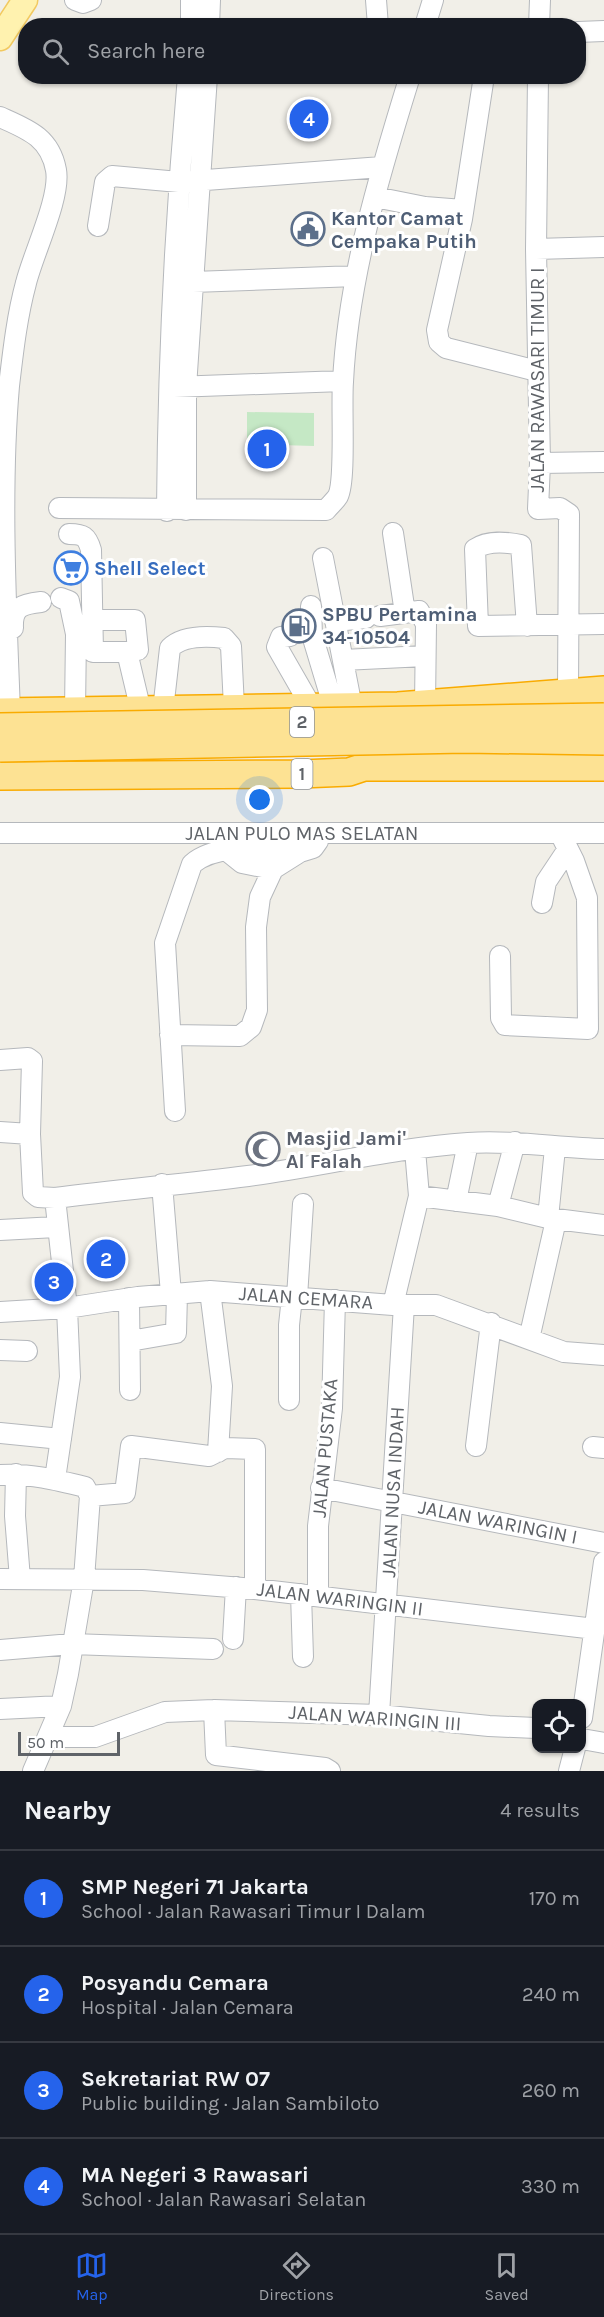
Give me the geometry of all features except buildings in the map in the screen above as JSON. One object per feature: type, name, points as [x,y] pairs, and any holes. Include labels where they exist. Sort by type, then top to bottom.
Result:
[{"type":"highway","points":[[267,728],[333,708],[425,705],[604,690]]},
{"type":"highway","points":[[490,700],[543,708],[604,705]]},
{"type":"highway","points":[[490,700],[537,721],[604,719]]},
{"type":"highway","points":[[6,719],[75,711],[234,707],[267,728],[279,774]]},
{"type":"highway","name":"2","points":[[6,719],[604,719]]},
{"type":"highway","name":"2","points":[[0,750],[465,739],[604,741]]},
{"type":"highway","name":"1","points":[[0,776],[279,774],[349,772],[364,767],[604,767]]},
{"type":"highway","points":[[349,772],[365,778],[604,776]]},
{"type":"main road","points":[[0,38],[25,0]]},
{"type":"street","points":[[75,0],[83,3],[91,0]]},
{"type":"street","points":[[191,0],[204,18]]},
{"type":"street","points":[[208,18],[210,0]]},
{"type":"street","points":[[376,0],[377,18]]},
{"type":"street","points":[[427,18],[433,0]]},
{"type":"street","points":[[539,18],[540,0]]},
{"type":"street","points":[[586,32],[604,31]]},
{"type":"street","points":[[177,387],[193,282],[188,181],[188,84]]},
{"type":"street","points":[[177,510],[177,387],[188,181],[206,84]]},
{"type":"street","points":[[59,508],[326,510],[338,495],[340,486],[343,381],[356,276],[382,167],[408,84]]},
{"type":"street","points":[[483,84],[463,210],[437,330],[439,342],[446,348],[537,371]]},
{"type":"street","name":"JALAN RAWASARI TIMUR I","points":[[538,84],[536,249],[540,463],[538,510],[560,508],[568,514],[566,625],[568,692]]},
{"type":"street","points":[[0,117],[40,137],[51,152],[56,171],[50,209],[26,283],[6,364],[2,472],[6,719]]},
{"type":"street","points":[[98,226],[105,182],[109,177],[188,181],[382,167]]},
{"type":"street","points":[[375,197],[425,207],[463,210]]},
{"type":"street","points":[[536,249],[604,247]]},
{"type":"street","points":[[193,282],[356,276]]},
{"type":"street","points":[[177,387],[343,381]]},
{"type":"street","points":[[540,463],[604,462]]},
{"type":"street","points":[[393,533],[405,613]]},
{"type":"street","points":[[69,534],[82,534],[87,538],[91,550],[91,620],[93,652],[138,650],[135,620],[91,620]]},
{"type":"street","points":[[527,626],[521,545],[508,542],[483,543],[475,549],[478,626],[527,626],[604,624]]},
{"type":"street","points":[[323,558],[343,660],[333,708]]},
{"type":"street","points":[[61,598],[69,601],[76,634],[75,711]]},
{"type":"street","points":[[6,719],[15,611],[21,604],[41,602]]},
{"type":"street","points":[[311,606],[303,635],[333,708]]},
{"type":"street","points":[[335,621],[418,611],[423,615],[426,624],[425,705]]},
{"type":"street","points":[[303,635],[281,637],[277,647],[333,708]]},
{"type":"street","points":[[152,710],[170,648],[182,640],[209,636],[224,638],[231,646],[234,707]]},
{"type":"street","points":[[127,652],[152,710]]},
{"type":"street","points":[[343,660],[425,656]]},
{"type":"street","points":[[6,719],[267,728],[604,732]]},
{"type":"street","points":[[0,750],[267,728],[604,750]]},
{"type":"street","name":"JALAN PULO MAS SELATAN","points":[[0,833],[319,833],[564,841],[604,833]]},
{"type":"street","points":[[170,1035],[240,1036],[251,1027],[257,1010],[256,927],[261,897],[273,870],[300,852],[313,848],[318,841],[319,833]]},
{"type":"street","points":[[542,903],[546,882],[564,841]]},
{"type":"street","points":[[500,956],[501,1018],[505,1025],[596,1029],[587,898],[564,841]]},
{"type":"street","points":[[175,1111],[165,943],[192,864],[200,857],[227,850],[300,852]]},
{"type":"street","points":[[227,850],[242,863],[273,870]]},
{"type":"street","points":[[0,1060],[28,1058],[32,1060],[30,1134],[33,1193],[38,1197],[55,1198],[162,1184],[249,1176],[468,1143],[514,1143],[555,1148],[604,1149]]},
{"type":"street","points":[[0,1132],[30,1134]]},
{"type":"street","points":[[456,1201],[468,1143]]},
{"type":"street","points":[[498,1206],[514,1143]]},
{"type":"street","points":[[529,1340],[552,1219],[555,1148]]},
{"type":"street","name":"JALAN NUSA INDAH","points":[[379,1715],[394,1502],[398,1305],[419,1196],[415,1150]]},
{"type":"street","points":[[130,1341],[176,1333],[162,1184]]},
{"type":"street","points":[[419,1196],[498,1206],[552,1219],[604,1225]]},
{"type":"street","points":[[55,1198],[56,1227],[67,1308],[70,1377],[55,1479]]},
{"type":"street","points":[[289,1400],[289,1325],[303,1204]]},
{"type":"street","points":[[0,1230],[56,1227]]},
{"type":"street","points":[[210,1291],[222,1386],[218,1452]]},
{"type":"street","name":"JALAN CEMARA","points":[[0,1312],[67,1308],[129,1298],[210,1291],[398,1305],[436,1305],[491,1323],[564,1352],[604,1355]]},
{"type":"street","points":[[129,1298],[130,1390]]},
{"type":"street","name":"JALAN PUSTAKA","points":[[303,1657],[332,1407],[335,1300]]},
{"type":"street","points":[[476,1446],[491,1323]]},
{"type":"street","points":[[0,1350],[27,1351]]},
{"type":"street","points":[[0,1433],[61,1439]]},
{"type":"street","points":[[90,1496],[126,1493],[131,1446],[209,1456],[225,1448],[256,1450],[245,1588],[233,1639]]},
{"type":"street","points":[[10,1579],[15,1516],[8,1474],[55,1479],[85,1487],[90,1496],[84,1579],[61,1706],[33,1771]]},
{"type":"street","name":"JALAN WARINGIN I","points":[[321,1488],[604,1543]]},
{"type":"street","points":[[586,1699],[597,1639],[604,1562]]},
{"type":"street","name":"JALAN WARINGIN II","points":[[10,1579],[143,1580],[245,1588],[387,1605],[597,1639]]},
{"type":"street","points":[[0,1650],[72,1644],[213,1648]]},
{"type":"street","points":[[0,1710],[61,1706]]},
{"type":"street","points":[[214,1710],[216,1755],[325,1768],[330,1771]]},
{"type":"street","name":"JALAN WARINGIN III","points":[[48,1737],[95,1737],[165,1712],[214,1710],[379,1715],[532,1728]]},
{"type":"street","points":[[586,1740],[604,1743]]},
{"type":"street","points":[[569,1771],[574,1753]]},
{"type":"green space","points":[[247,412],[314,413],[314,446],[247,444]]},
{"type":"place","name":"MA Negeri 3 Rawasari","points":[[309,119]]},
{"type":"place","name":"Kantor Camat Cempaka Putih","points":[[308,229]]},
{"type":"place","name":"SMP Negeri 71 Jakarta","points":[[267,449]]},
{"type":"place","name":"Shell Select","points":[[71,568]]},
{"type":"place","name":"SPBU Pertamina 34-10504","points":[[299,626]]},
{"type":"place","name":"Masjid Jami' Al Falah","points":[[263,1149]]},
{"type":"place","name":"Posyandu Cemara","points":[[106,1259]]},
{"type":"place","name":"Sekretariat RW 07","points":[[54,1282]]}]
